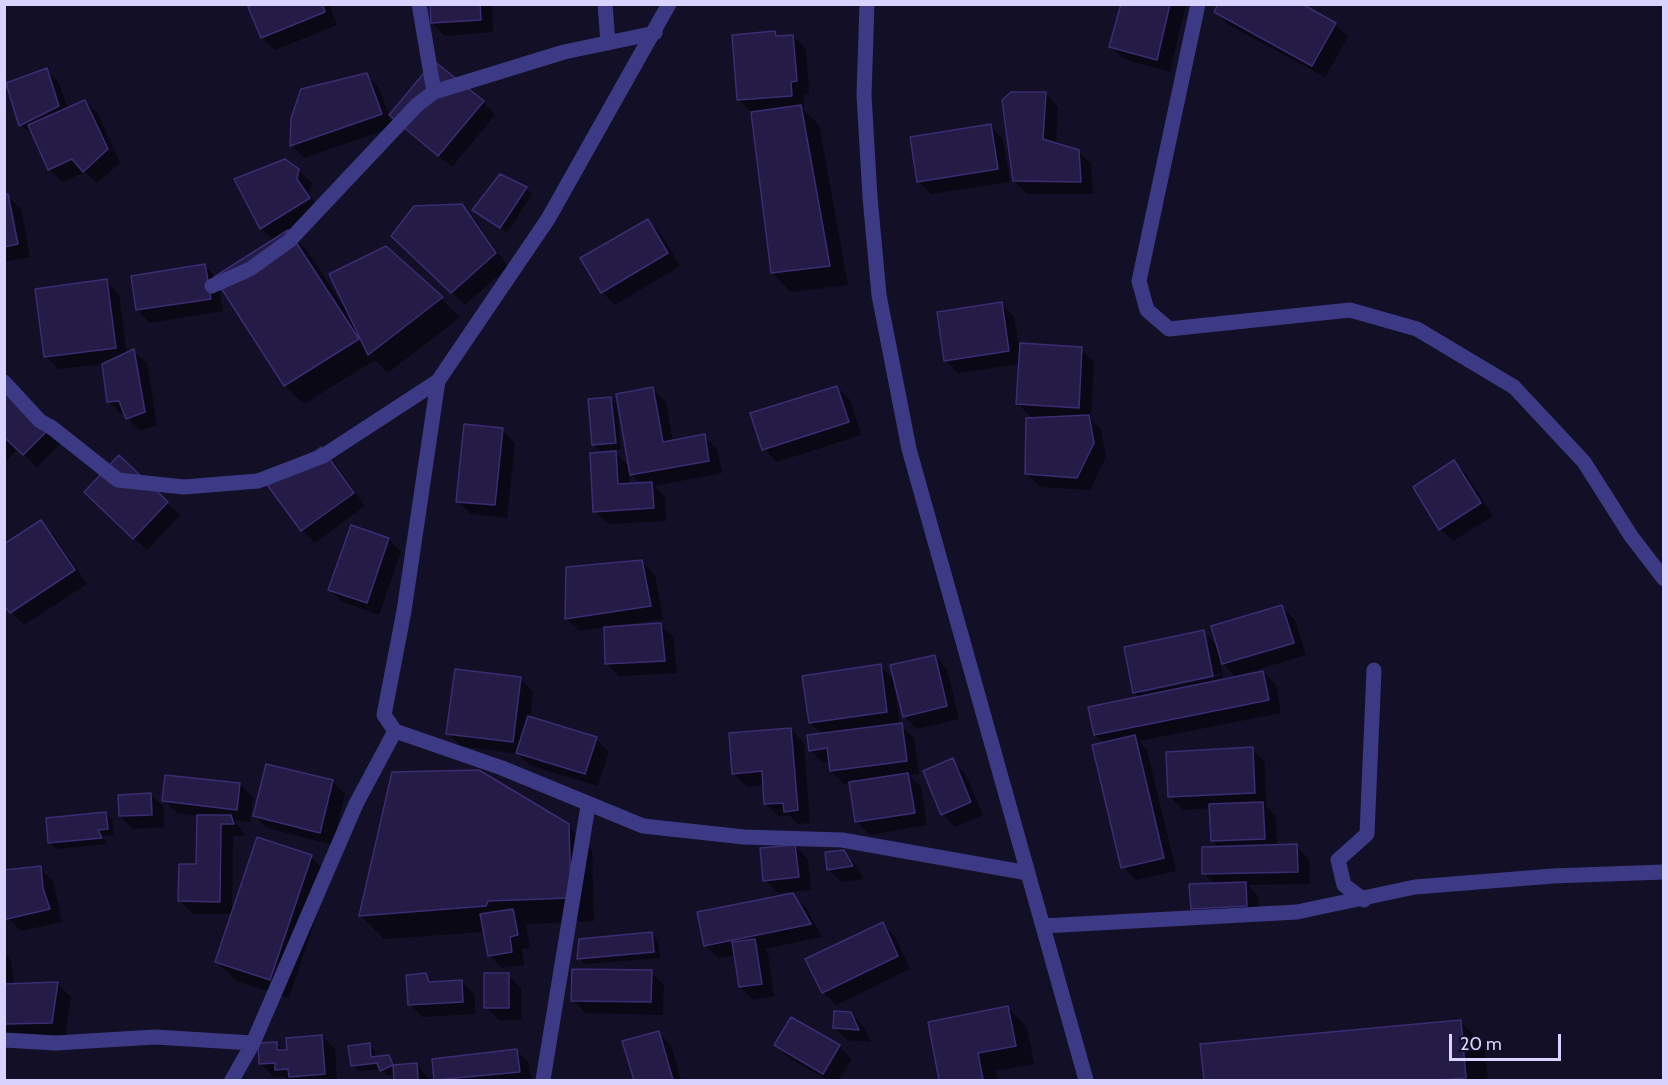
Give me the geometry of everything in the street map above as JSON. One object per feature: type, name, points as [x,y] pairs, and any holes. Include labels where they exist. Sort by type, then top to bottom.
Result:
[{"type":"street","points":[[419,4],[434,92]]},
{"type":"street","points":[[605,4],[608,43]]},
{"type":"street","points":[[4,382],[40,421],[51,427],[118,480],[184,487],[258,482],[323,456],[438,381],[548,219],[655,33],[669,4]]},
{"type":"street","points":[[867,4],[864,95],[879,295],[909,449],[1086,1080]]},
{"type":"street","points":[[1198,4],[1139,281],[1147,310],[1169,330],[1350,310],[1417,329],[1514,387],[1584,462],[1631,536],[1664,579]]},
{"type":"street","points":[[212,286],[250,269],[290,241],[417,105],[434,92],[564,52],[655,33]]},
{"type":"street","points":[[438,381],[404,611],[384,715],[395,731],[502,768],[588,806],[643,826],[744,837],[842,840],[1028,873]]},
{"type":"street","points":[[1364,900],[1344,885],[1338,860],[1367,834],[1374,670]]},
{"type":"street","points":[[232,1080],[253,1042],[356,804],[395,731]]},
{"type":"street","points":[[543,1080],[588,806]]},
{"type":"street","points":[[1043,926],[1297,912],[1364,900],[1415,887],[1553,876],[1664,872]]},
{"type":"street","points":[[4,1040],[56,1043],[155,1037],[253,1042]]},
{"type":"building","points":[[254,4],[322,4],[325,12],[261,38],[248,7]]},
{"type":"building","points":[[430,4],[480,4],[481,20],[431,23]]},
{"type":"building","points":[[1121,4],[1170,4],[1157,60],[1109,47]]},
{"type":"building","points":[[1218,4],[1302,4],[1336,23],[1312,66],[1214,12]]},
{"type":"building","points":[[775,31],[776,36],[793,35],[797,81],[791,82],[792,96],[737,100],[732,35]]},
{"type":"building","points":[[434,61],[484,101],[438,156],[389,115]]},
{"type":"building","points":[[47,68],[59,106],[19,126],[6,83]]},
{"type":"building","points":[[367,73],[382,114],[290,146],[291,118],[301,89]]},
{"type":"building","points":[[1011,92],[1046,92],[1043,139],[1079,150],[1081,182],[1013,181],[1002,100]]},
{"type":"building","points":[[85,100],[108,149],[83,172],[72,159],[48,170],[28,125]]},
{"type":"building","points":[[801,105],[830,266],[771,273],[751,112]]},
{"type":"building","points":[[991,124],[998,169],[917,182],[910,137]]},
{"type":"building","points":[[285,159],[299,169],[297,179],[310,198],[260,229],[234,179]]},
{"type":"building","points":[[500,174],[527,187],[500,228],[472,210]]},
{"type":"building","points":[[8,194],[18,244],[4,247],[4,195]]},
{"type":"building","points":[[462,204],[496,253],[451,293],[391,236],[414,206]]},
{"type":"building","points":[[648,219],[668,253],[601,293],[580,258]]},
{"type":"building","points":[[288,230],[359,339],[284,386],[214,277]]},
{"type":"building","points":[[386,246],[443,297],[368,355],[329,274]]},
{"type":"building","points":[[205,264],[211,299],[136,310],[131,276]]},
{"type":"building","points":[[107,279],[116,348],[44,357],[35,289]]},
{"type":"building","points":[[1002,302],[1009,351],[944,361],[937,312]]},
{"type":"building","points":[[1020,343],[1082,347],[1079,408],[1016,404]]},
{"type":"building","points":[[134,349],[145,412],[126,419],[119,401],[107,402],[102,364]]},
{"type":"building","points":[[5,382],[51,427],[23,455],[4,437]]},
{"type":"building","points":[[837,386],[849,422],[762,450],[750,413]]},
{"type":"building","points":[[653,387],[663,442],[705,434],[709,461],[630,475],[616,394]]},
{"type":"building","points":[[611,397],[616,443],[592,445],[588,399]]},
{"type":"building","points":[[1089,415],[1094,443],[1077,478],[1025,474],[1026,418]]},
{"type":"building","points":[[464,424],[503,428],[495,505],[456,502]]},
{"type":"building","points":[[321,447],[354,493],[301,531],[268,486]]},
{"type":"building","points":[[616,451],[618,484],[652,482],[654,508],[593,512],[590,453]]},
{"type":"building","points":[[119,455],[168,502],[133,539],[84,492]]},
{"type":"building","points":[[1454,460],[1481,503],[1439,530],[1413,487]]},
{"type":"building","points":[[41,520],[75,570],[10,613],[4,606],[4,544]]},
{"type":"building","points":[[351,525],[389,538],[367,603],[328,590]]},
{"type":"building","points":[[642,560],[651,606],[565,619],[566,567]]},
{"type":"building","points":[[1282,605],[1294,643],[1222,664],[1211,626]]},
{"type":"building","points":[[661,623],[665,661],[605,664],[604,627]]},
{"type":"building","points":[[1204,630],[1213,676],[1133,693],[1124,647]]},
{"type":"building","points":[[935,655],[947,706],[903,717],[890,665]]},
{"type":"building","points":[[881,664],[887,712],[809,723],[802,676]]},
{"type":"building","points":[[455,669],[521,677],[513,742],[446,734]]},
{"type":"building","points":[[1263,671],[1269,700],[1094,735],[1088,707]]},
{"type":"building","points":[[528,716],[597,737],[585,774],[516,753]]},
{"type":"building","points":[[902,723],[907,761],[830,771],[827,748],[809,751],[807,735]]},
{"type":"building","points":[[791,728],[798,810],[784,812],[783,803],[764,804],[762,771],[732,774],[729,733]]},
{"type":"building","points":[[1135,735],[1164,858],[1121,868],[1092,745]]},
{"type":"building","points":[[1253,747],[1255,793],[1168,797],[1166,752]]},
{"type":"building","points":[[953,758],[971,802],[941,815],[923,771]]},
{"type":"building","points":[[266,764],[333,780],[320,833],[253,816]]},
{"type":"building","points":[[479,770],[569,824],[571,898],[488,901],[486,906],[359,916],[392,772]]},
{"type":"building","points":[[908,773],[915,813],[855,822],[849,782]]},
{"type":"building","points":[[165,775],[240,783],[237,810],[162,801]]},
{"type":"building","points":[[151,793],[152,815],[119,816],[118,795]]},
{"type":"building","points":[[1263,802],[1265,839],[1211,841],[1209,804]]},
{"type":"building","points":[[106,812],[108,829],[98,830],[102,838],[48,843],[46,818]]},
{"type":"building","points":[[197,815],[231,815],[234,824],[221,824],[220,902],[178,901],[179,864],[196,864]]},
{"type":"building","points":[[257,837],[312,855],[270,980],[215,962]]},
{"type":"building","points":[[1297,844],[1298,872],[1202,874],[1202,847]]},
{"type":"building","points":[[795,845],[799,877],[763,881],[760,848]]},
{"type":"building","points":[[844,850],[853,866],[827,870],[825,852]]},
{"type":"building","points":[[41,866],[43,888],[50,909],[7,919],[4,915],[4,870]]},
{"type":"building","points":[[1246,882],[1247,906],[1191,909],[1189,884]]},
{"type":"building","points":[[793,893],[811,924],[704,946],[697,912]]},
{"type":"building","points":[[513,909],[518,935],[510,937],[512,952],[488,956],[480,914]]},
{"type":"building","points":[[883,922],[898,956],[822,993],[805,959]]},
{"type":"building","points":[[652,932],[654,952],[577,959],[579,939]]},
{"type":"building","points":[[755,939],[762,984],[739,987],[732,942]]},
{"type":"building","points":[[572,969],[652,970],[651,1002],[571,1001]]},
{"type":"building","points":[[426,973],[429,982],[462,980],[463,1002],[408,1005],[406,975]]},
{"type":"building","points":[[484,973],[509,973],[509,1008],[484,1008]]},
{"type":"building","points":[[58,982],[52,1023],[4,1024],[4,984]]},
{"type":"building","points":[[1008,1006],[1016,1046],[978,1053],[983,1080],[939,1080],[928,1022]]},
{"type":"building","points":[[834,1011],[851,1012],[859,1030],[833,1028]]},
{"type":"building","points":[[791,1017],[840,1045],[823,1074],[774,1045]]},
{"type":"building","points":[[1461,1020],[1466,1078],[1204,1080],[1200,1044]]},
{"type":"building","points":[[659,1031],[673,1080],[634,1080],[622,1041]]},
{"type":"building","points":[[322,1035],[325,1074],[289,1077],[288,1069],[275,1070],[275,1063],[259,1064],[258,1043],[277,1042],[277,1050],[287,1050],[286,1038]]},
{"type":"building","points":[[370,1043],[371,1057],[389,1055],[393,1065],[380,1071],[377,1063],[351,1066],[348,1046]]},
{"type":"building","points":[[517,1049],[520,1072],[434,1080],[432,1059]]},
{"type":"building","points":[[417,1063],[418,1080],[394,1080],[393,1065]]}]
